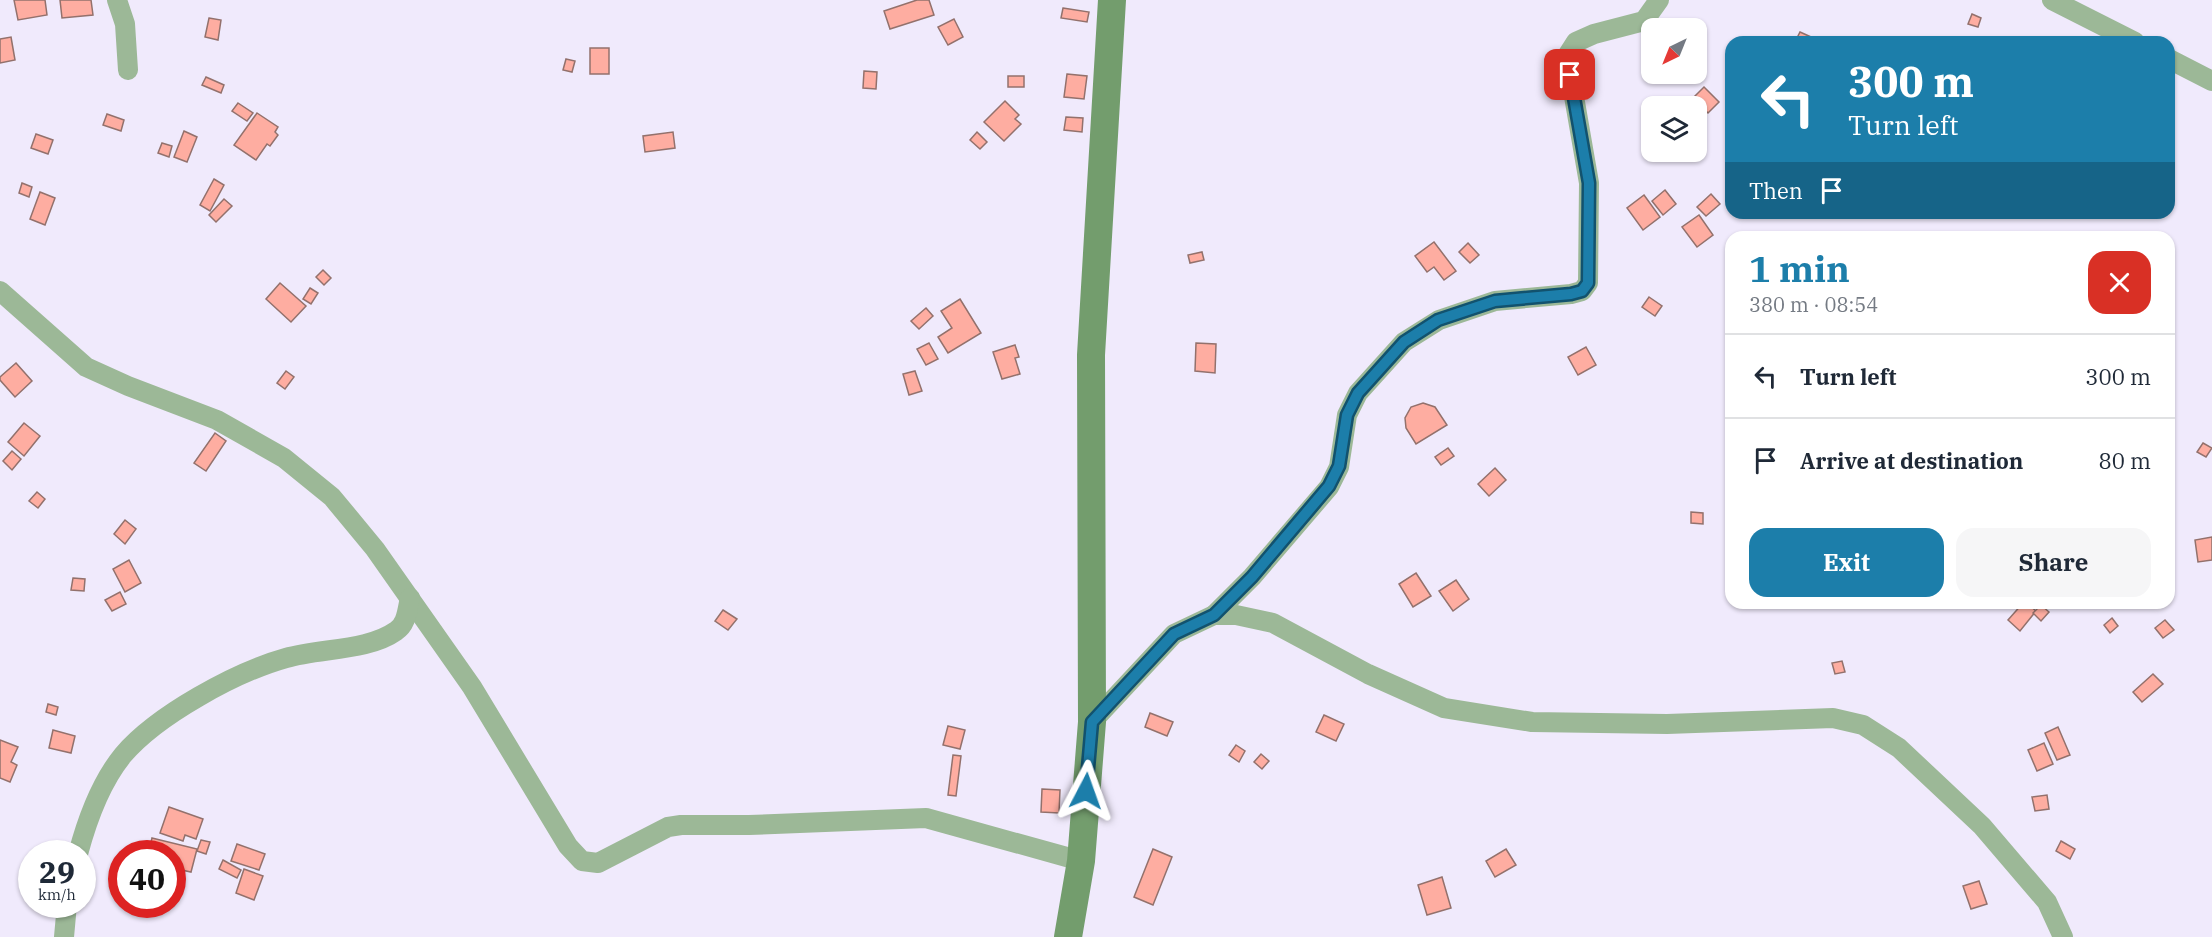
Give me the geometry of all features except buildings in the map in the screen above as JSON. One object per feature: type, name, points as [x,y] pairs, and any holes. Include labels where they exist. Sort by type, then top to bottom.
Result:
[{"type":"street","points":[[117,0],[125,24],[128,70]]},
{"type":"street","points":[[1068,937],[1081,861],[1092,722],[1091,355],[1112,0]]},
{"type":"street","points":[[1092,722],[1174,634],[1214,615],[1252,577],[1329,486],[1339,466],[1347,415],[1358,393],[1404,342],[1438,320],[1495,301],[1582,291],[1588,283],[1589,183],[1567,56],[1576,42],[1594,34],[1644,21],[1659,0]]},
{"type":"street","points":[[2052,0],[2123,36]]},
{"type":"street","points":[[2175,62],[2212,81]]},
{"type":"street","points":[[0,291],[86,367],[128,386],[217,420],[284,458],[332,497],[375,549],[472,687],[567,846],[582,861],[598,863],[668,827],[681,825],[749,825],[926,818],[1081,861]]},
{"type":"street","points":[[82,840],[107,779],[124,754],[157,722],[223,683],[286,658],[376,641],[402,627],[410,598]]},
{"type":"street","points":[[1214,615],[1236,615],[1273,623],[1368,674],[1444,708],[1532,722],[1667,724],[1833,718],[1863,725],[1899,748],[1982,826],[2047,902],[2063,937]]},
{"type":"street","points":[[64,937],[66,918]]},
{"type":"route","points":[[1086,791],[1092,722],[1174,634],[1214,615],[1252,577],[1329,486],[1339,466],[1347,415],[1358,393],[1404,342],[1438,320],[1495,301],[1571,294],[1582,291],[1588,283],[1589,183],[1570,75]]}]
